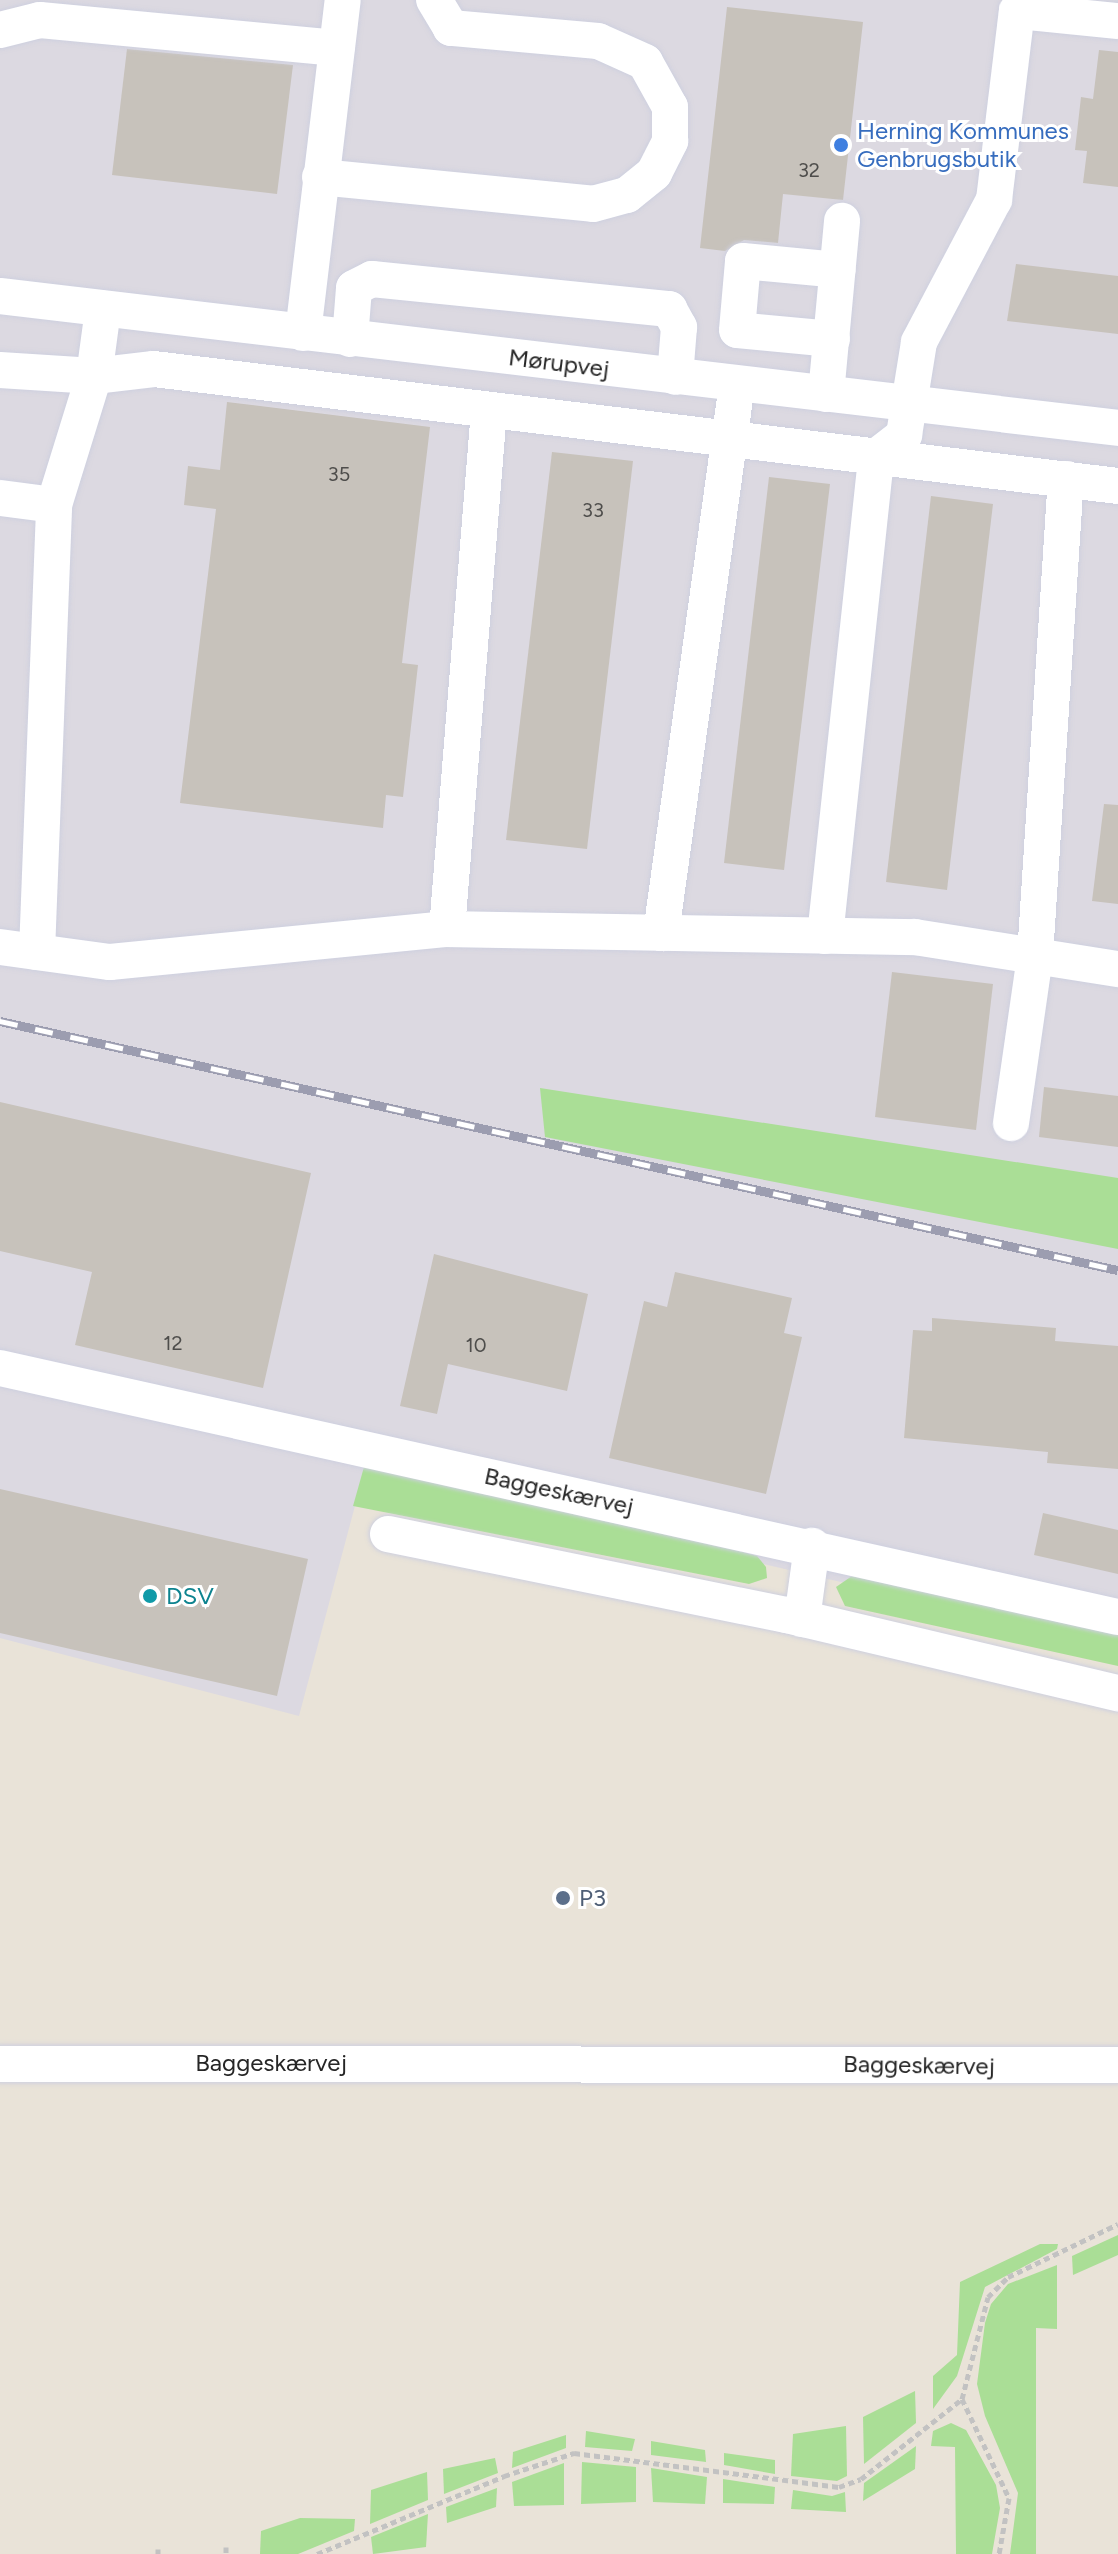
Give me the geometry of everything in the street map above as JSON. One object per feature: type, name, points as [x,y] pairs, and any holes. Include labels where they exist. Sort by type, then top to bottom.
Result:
[{"type":"street","points":[[303,333],[343,0]]},
{"type":"street","points":[[320,177],[593,204],[627,195],[654,173],[670,141],[670,107],[645,62],[598,41],[451,28],[434,0]]},
{"type":"street","points":[[825,936],[876,457],[904,435],[919,342],[994,200],[1017,11],[1118,21]]},
{"type":"street","points":[[0,30],[40,20],[337,48]]},
{"type":"street","points":[[826,394],[842,221]]},
{"type":"street","points":[[832,339],[737,330],[739,302],[743,261],[838,270]]},
{"type":"street","points":[[350,339],[354,288],[372,279],[669,309],[679,327],[675,377]]},
{"type":"street","name":"Mørupvej","points":[[0,296],[1118,428]]},
{"type":"street","points":[[37,952],[54,505],[94,376],[103,309]]},
{"type":"street","points":[[0,370],[94,376],[154,369],[1118,486]]},
{"type":"street","points":[[605,424],[611,369]]},
{"type":"street","points":[[661,933],[732,439],[737,384]]},
{"type":"street","points":[[447,929],[489,410]]},
{"type":"street","points":[[1011,1123],[1035,956],[1066,479]]},
{"type":"street","points":[[0,498],[54,505]]},
{"type":"street","points":[[0,947],[110,962],[447,929],[915,937],[1118,969]]},
{"type":"street","name":"Baggeskærvej","points":[[0,1368],[812,1546],[1118,1617]]},
{"type":"street","points":[[388,1534],[802,1619],[1118,1693]]},
{"type":"street","points":[[802,1619],[812,1546]]},
{"type":"street","name":"Baggeskærvej","points":[[0,2064],[1118,2065]]},
{"type":"path","points":[[317,2554],[504,2476],[574,2453],[839,2487],[861,2479],[962,2399],[988,2297],[1008,2277],[1118,2224]]},
{"type":"path","points":[[962,2399],[1009,2498],[999,2554]]},
{"type":"shaded area","points":[[0,0],[1118,0],[1118,1646],[364,1472],[299,1716],[0,1638]]},
{"type":"green space","points":[[540,1088],[1118,1178],[1118,1249],[545,1137]]},
{"type":"green space","points":[[364,1467],[743,1552],[757,1556],[766,1567],[767,1578],[749,1584],[353,1506]]},
{"type":"green space","points":[[852,1576],[1118,1635],[1118,1666],[845,1606],[836,1587]]},
{"type":"green space","points":[[1118,2235],[1118,2255],[1073,2275],[1072,2256]]},
{"type":"green space","points":[[1040,2244],[1058,2244],[1057,2249],[985,2287],[957,2376],[933,2409],[933,2376],[957,2355],[960,2282]]},
{"type":"green space","points":[[1057,2265],[1057,2329],[1036,2328],[1036,2554],[1010,2554],[1018,2493],[985,2416],[977,2384],[985,2323],[991,2304],[1008,2284]]},
{"type":"green space","points":[[915,2391],[916,2423],[864,2464],[863,2417]]},
{"type":"green space","points":[[951,2423],[966,2430],[996,2485],[1000,2508],[992,2554],[956,2554],[955,2447],[931,2446],[933,2431]]},
{"type":"green space","points":[[846,2426],[847,2476],[837,2481],[791,2476],[793,2434]]},
{"type":"green space","points":[[586,2431],[635,2439],[632,2451],[585,2447]]},
{"type":"green space","points":[[566,2435],[566,2448],[512,2468],[513,2452]]},
{"type":"green space","points":[[651,2441],[705,2450],[706,2462],[651,2455]]},
{"type":"green space","points":[[916,2446],[915,2469],[863,2501],[864,2483]]},
{"type":"green space","points":[[724,2453],[775,2460],[775,2474],[724,2465]]},
{"type":"green space","points":[[495,2458],[498,2473],[444,2494],[443,2469]]},
{"type":"green space","points":[[582,2462],[636,2467],[636,2502],[581,2504]]},
{"type":"green space","points":[[564,2463],[564,2505],[514,2506],[512,2482]]},
{"type":"green space","points":[[651,2468],[707,2477],[705,2504],[653,2502]]},
{"type":"green space","points":[[427,2472],[428,2500],[370,2524],[371,2490]]},
{"type":"green space","points":[[723,2479],[775,2487],[774,2504],[723,2503]]},
{"type":"green space","points":[[497,2488],[496,2507],[447,2523],[446,2507]]},
{"type":"green space","points":[[793,2490],[832,2496],[845,2492],[846,2512],[791,2509]]},
{"type":"green space","points":[[428,2514],[426,2547],[373,2554],[371,2537]]},
{"type":"green space","points":[[300,2518],[355,2519],[354,2531],[298,2554],[260,2554],[261,2531]]},
{"type":"building","points":[[727,7],[863,22],[843,200],[783,194],[778,243],[744,240],[725,251],[700,248]]},
{"type":"building","points":[[127,49],[293,65],[277,194],[112,175]]},
{"type":"building","points":[[1099,50],[1118,52],[1118,187],[1083,183],[1087,151],[1075,150],[1081,97],[1093,99]]},
{"type":"building","points":[[1016,264],[1118,276],[1118,334],[1007,321]]},
{"type":"building","points":[[227,402],[430,427],[402,663],[418,665],[403,797],[386,795],[383,828],[180,803],[216,509],[184,505],[188,466],[220,470]]},
{"type":"building","points":[[552,452],[633,461],[587,849],[506,840]]},
{"type":"building","points":[[769,477],[830,484],[784,870],[724,863]]},
{"type":"building","points":[[931,496],[993,504],[947,890],[886,882]]},
{"type":"building","points":[[1104,804],[1118,805],[1118,904],[1092,901]]},
{"type":"building","points":[[892,972],[993,984],[976,1130],[875,1117]]},
{"type":"building","points":[[1044,1087],[1118,1096],[1118,1147],[1039,1137]]},
{"type":"building","points":[[0,1102],[311,1173],[263,1388],[75,1345],[92,1272],[0,1251]]},
{"type":"building","points":[[434,1254],[588,1294],[567,1391],[448,1364],[437,1414],[400,1406]]},
{"type":"building","points":[[675,1272],[792,1298],[784,1333],[802,1337],[766,1494],[609,1458],[644,1301],[667,1307]]},
{"type":"building","points":[[932,1318],[1056,1328],[1055,1341],[1118,1346],[1118,1469],[1047,1463],[1048,1452],[904,1438],[913,1330],[932,1331]]},
{"type":"building","name":"DSV","points":[[0,1489],[308,1559],[277,1696],[0,1633]]},
{"type":"building","points":[[1043,1513],[1118,1530],[1118,1574],[1034,1555]]},
{"type":"railway","points":[[0,1021],[1118,1270]]},
{"type":"place","name":"Herning Kommunes Genbrugsbutik","points":[[841,145]]},
{"type":"place","name":"DSV","points":[[150,1596]]},
{"type":"place","name":"P3","points":[[563,1898]]}]
